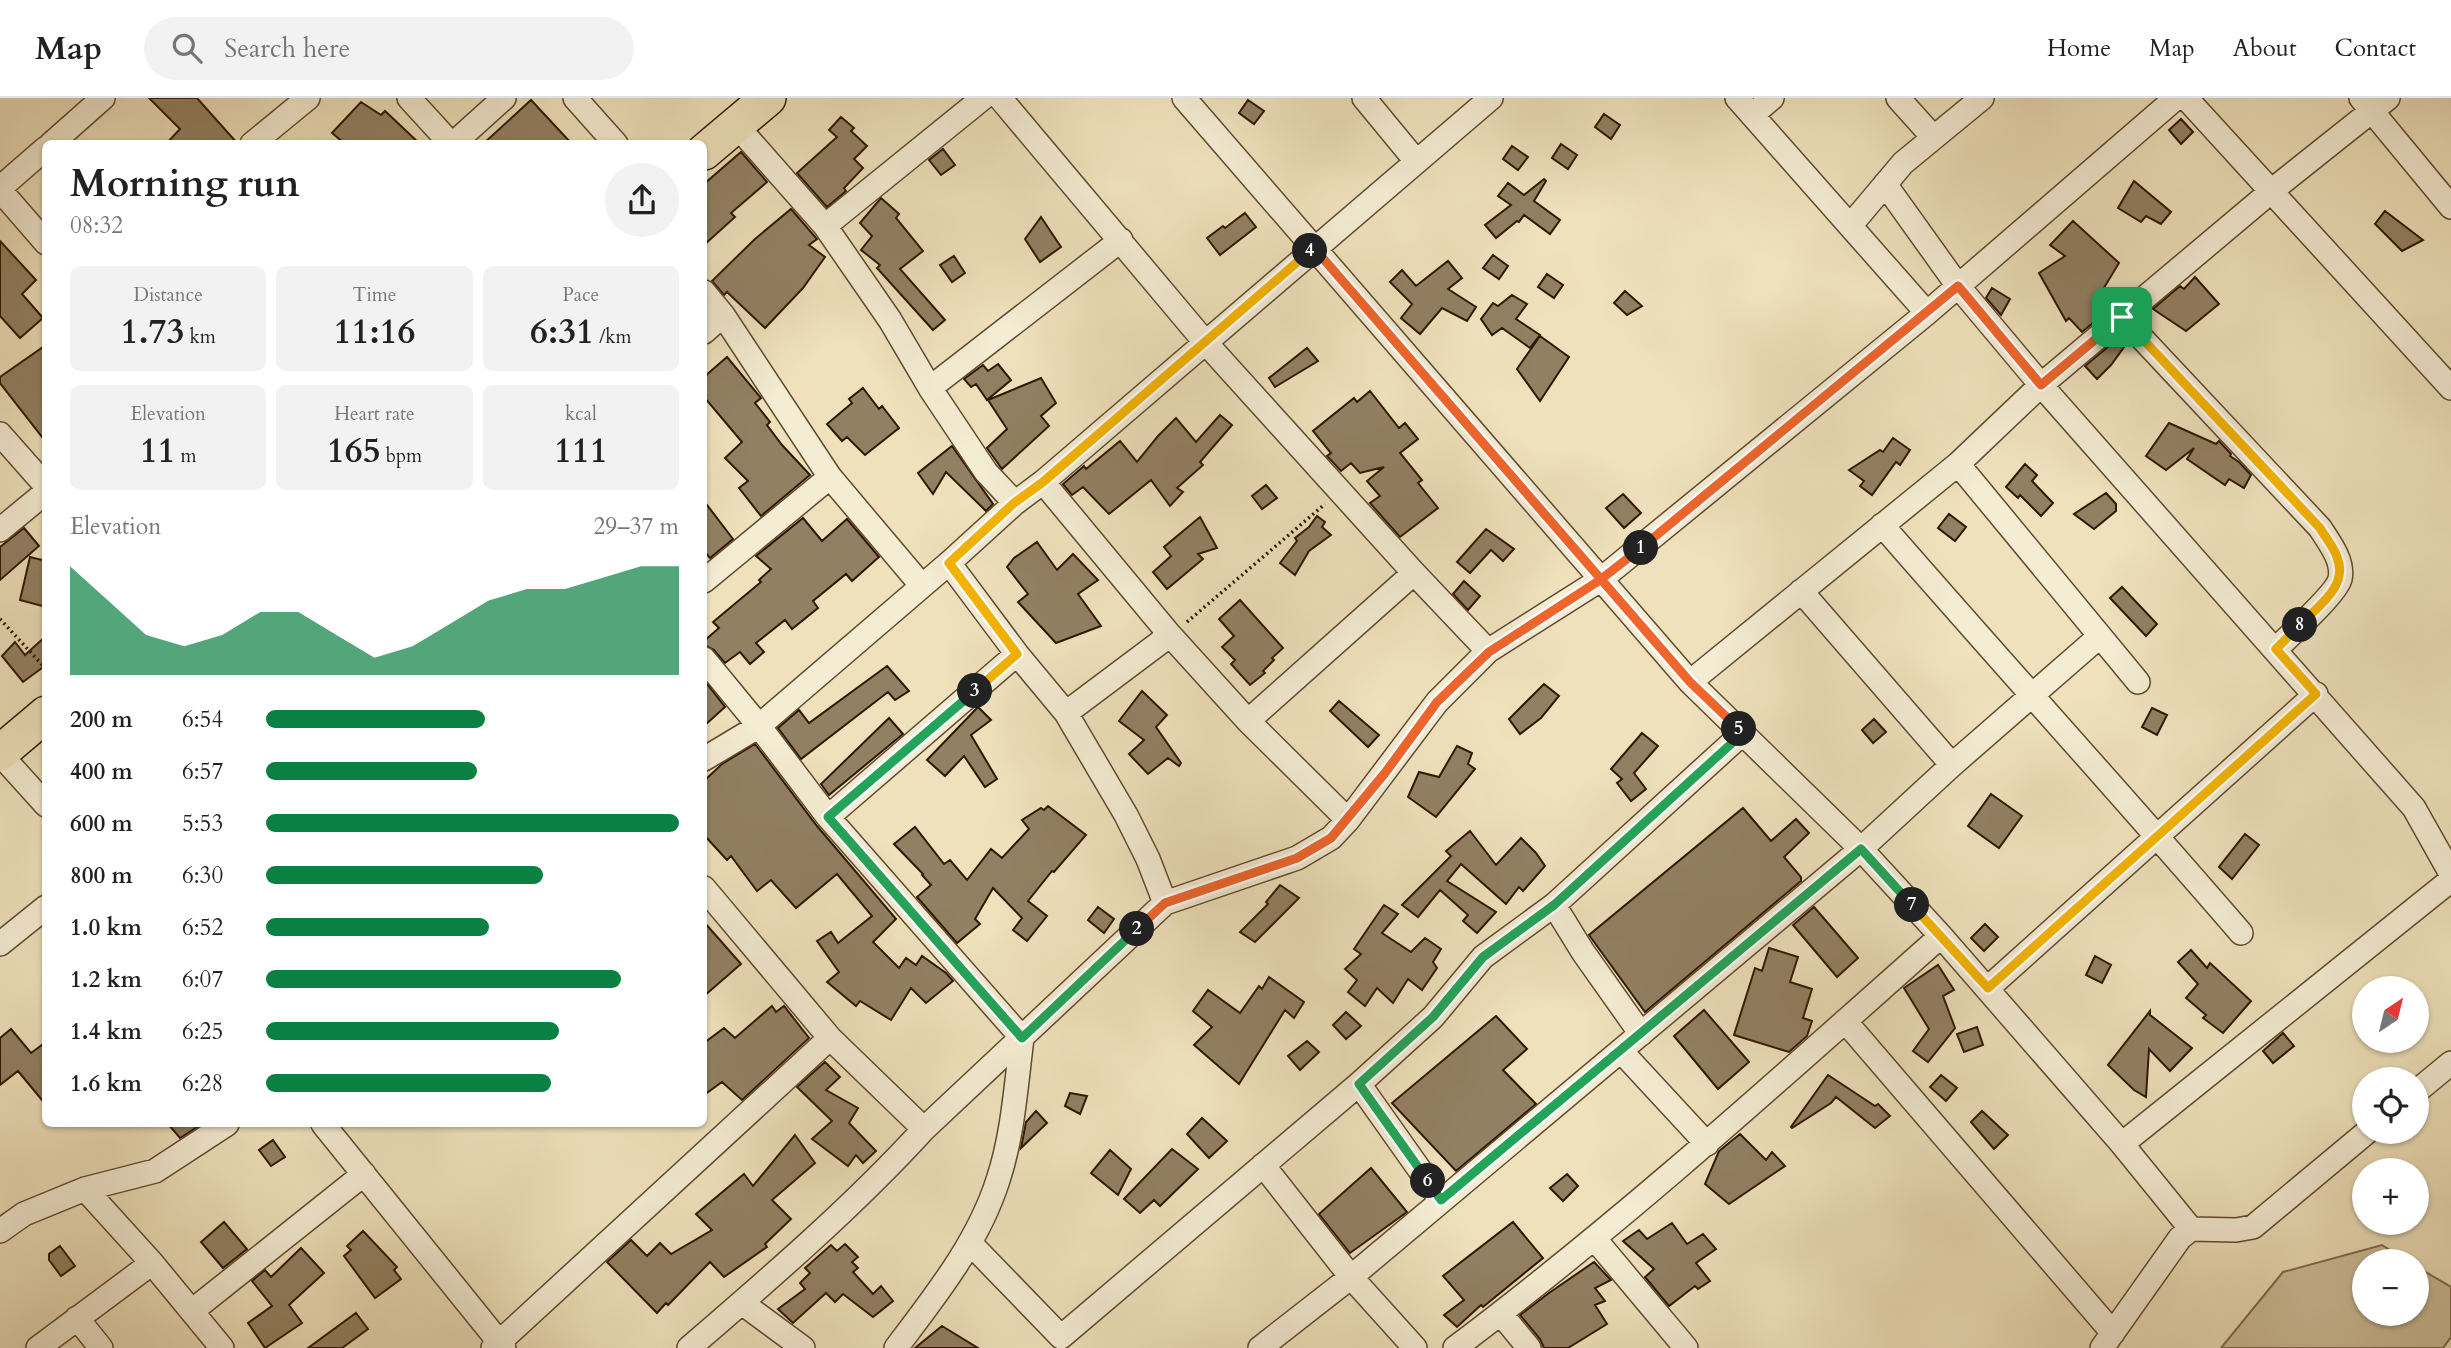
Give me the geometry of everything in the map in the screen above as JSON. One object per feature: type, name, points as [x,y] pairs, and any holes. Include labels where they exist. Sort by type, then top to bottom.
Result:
[{"type":"main road","points":[[707,149],[768,98]]},
{"type":"main road","points":[[0,754],[42,717]]},
{"type":"street","points":[[56,140],[103,98]]},
{"type":"street","points":[[257,140],[308,98]]},
{"type":"street","points":[[409,98],[448,140]]},
{"type":"street","points":[[457,140],[504,98]]},
{"type":"street","points":[[575,98],[612,140]]},
{"type":"street","points":[[825,226],[984,98]]},
{"type":"street","points":[[1000,98],[1205,342],[1489,652]]},
{"type":"street","points":[[1184,98],[1690,682],[1861,849],[1941,936],[2122,1144],[2191,1229]]},
{"type":"street","points":[[1364,98],[1416,161]]},
{"type":"street","points":[[707,757],[759,726],[949,563],[1014,503],[1043,482],[1492,98]]},
{"type":"street","points":[[1737,98],[1927,313]]},
{"type":"street","points":[[1752,116],[1772,98]]},
{"type":"street","points":[[1898,98],[1933,137]]},
{"type":"street","points":[[1850,226],[1903,163],[1982,98]]},
{"type":"street","points":[[689,1348],[742,1303],[897,1159],[925,1129],[1165,903],[1297,858],[1331,838],[1348,820],[1437,702],[1489,652],[1600,580],[1927,313],[2176,98]]},
{"type":"street","points":[[2186,98],[2451,387]]},
{"type":"street","points":[[1690,682],[1958,464],[2041,385],[2273,191],[2373,102],[2451,207]]},
{"type":"street","points":[[736,125],[825,226],[890,320],[986,472],[1014,503]]},
{"type":"street","points":[[42,152],[0,189],[42,238]]},
{"type":"street","points":[[1885,184],[1958,286],[2041,385],[2414,808],[2451,874]]},
{"type":"street","points":[[930,387],[1121,240]]},
{"type":"street","points":[[707,296],[723,315],[830,477],[922,586]]},
{"type":"street","points":[[707,329],[723,315]]},
{"type":"street","points":[[2122,317],[2320,528],[2338,558],[2340,578],[2333,590],[2276,649]]},
{"type":"street","points":[[0,433],[42,481]]},
{"type":"street","points":[[1958,464],[2138,682]]},
{"type":"street","points":[[707,579],[830,477]]},
{"type":"street","points":[[1043,482],[1170,635],[1248,720],[1348,820]]},
{"type":"street","points":[[0,530],[42,495]]},
{"type":"street","points":[[1882,525],[2241,933]]},
{"type":"street","points":[[949,563],[1017,654],[1066,713],[1126,815],[1148,859],[1165,903]]},
{"type":"street","points":[[1248,720],[1414,573]]},
{"type":"street","points":[[1801,591],[1952,765]]},
{"type":"street","points":[[1066,713],[1170,635]]},
{"type":"street","points":[[1260,1348],[1351,1278],[1861,849],[1952,765],[2100,636]]},
{"type":"street","points":[[828,817],[1017,654]]},
{"type":"street","points":[[707,663],[828,817],[1022,1038],[1012,1119],[998,1181],[970,1243],[937,1295],[896,1348]]},
{"type":"street","points":[[1988,988],[2316,694]]},
{"type":"street","points":[[970,1243],[1062,1337],[1426,1025],[1483,957],[1554,905],[1743,733]]},
{"type":"street","points":[[0,754],[42,801]]},
{"type":"street","points":[[2122,1144],[2451,880]]},
{"type":"street","points":[[707,892],[830,1038],[925,1129]]},
{"type":"street","points":[[1554,905],[1583,952],[1641,1034]]},
{"type":"street","points":[[0,943],[42,910]]},
{"type":"street","points":[[1455,1348],[1501,1314],[1707,1144],[1941,936]]},
{"type":"street","points":[[1845,1021],[2107,1340],[2179,1238],[2191,1229],[2236,1230],[2253,1227],[2353,1144]]},
{"type":"street","points":[[325,1127],[499,1346],[830,1038]]},
{"type":"street","points":[[1621,1051],[1707,1144]]},
{"type":"street","points":[[2429,1081],[2451,1063]]},
{"type":"street","points":[[1359,1084],[1441,1200]]},
{"type":"street","points":[[0,1231],[24,1214],[85,1189],[155,1171],[223,1127]]},
{"type":"street","points":[[1263,1166],[1351,1278],[1415,1348]]},
{"type":"street","points":[[192,1311],[363,1174]]},
{"type":"street","points":[[85,1189],[152,1263],[222,1348]]},
{"type":"street","points":[[1594,1238],[1686,1348]]},
{"type":"street","points":[[38,1348],[152,1263]]},
{"type":"street","points":[[742,1303],[803,1348]]},
{"type":"street","points":[[1501,1314],[1529,1348]]},
{"type":"street","points":[[77,1318],[101,1348]]},
{"type":"path","points":[[1170,635],[1340,491]]},
{"type":"path","points":[[0,619],[42,664]]},
{"type":"shaded area","points":[[2382,1245],[2388,1249],[2367,1249]]},
{"type":"shaded area","points":[[2352,1253],[2352,1326],[2429,1326],[2429,1274],[2451,1287],[2451,1337],[2443,1348],[2221,1348],[2283,1272]]},
{"type":"building","points":[[149,98],[197,98],[234,140],[170,140],[180,129]]},
{"type":"building","points":[[531,100],[568,140],[487,140]]},
{"type":"building","points":[[1248,100],[1264,111],[1254,124],[1239,113]]},
{"type":"building","points":[[361,102],[381,115],[385,111],[416,140],[340,140],[332,133]]},
{"type":"building","points":[[1604,114],[1620,125],[1611,139],[1595,127]]},
{"type":"building","points":[[841,117],[854,128],[851,131],[867,146],[854,159],[863,168],[844,188],[846,191],[827,207],[797,173],[837,137],[829,130]]},
{"type":"building","points":[[2181,119],[2193,132],[2181,144],[2169,130]]},
{"type":"building","points":[[1561,144],[1577,155],[1568,169],[1552,158]]},
{"type":"building","points":[[1512,146],[1528,157],[1518,170],[1503,159]]},
{"type":"building","points":[[943,149],[955,165],[941,175],[929,160]]},
{"type":"building","points":[[741,152],[767,182],[731,213],[735,217],[707,242],[707,181]]},
{"type":"building","points":[[1544,179],[1546,181],[1534,201],[1560,220],[1550,234],[1524,215],[1519,222],[1496,238],[1485,225],[1511,205],[1498,196],[1508,183],[1524,195]]},
{"type":"building","points":[[2134,181],[2171,212],[2161,224],[2146,216],[2141,222],[2118,208]]},
{"type":"building","points":[[881,198],[899,214],[896,218],[923,251],[900,269],[945,320],[933,330],[877,268],[880,265],[861,250],[872,236],[860,223]]},
{"type":"building","points":[[791,209],[817,239],[809,245],[825,257],[803,288],[765,328],[727,292],[724,295],[712,281]]},
{"type":"building","points":[[2385,211],[2423,240],[2402,251],[2375,224]]},
{"type":"building","points":[[1245,213],[1256,227],[1220,255],[1207,238]]},
{"type":"building","points":[[1041,217],[1061,247],[1040,262],[1025,239]]},
{"type":"building","points":[[2073,221],[2119,263],[2096,301],[2106,312],[2082,332],[2069,318],[2066,321],[2039,273],[2065,256],[2050,245]]},
{"type":"building","points":[[0,241],[36,280],[22,294],[42,319],[20,338],[0,316]]},
{"type":"building","points":[[1493,255],[1508,266],[1499,279],[1483,268]]},
{"type":"building","points":[[954,256],[965,273],[952,282],[940,265]]},
{"type":"building","points":[[1448,261],[1462,278],[1448,289],[1476,307],[1467,321],[1442,308],[1420,334],[1401,318],[1412,304],[1390,282],[1402,270],[1416,286]]},
{"type":"building","points":[[1547,274],[1563,285],[1554,298],[1538,287]]},
{"type":"building","points":[[2195,277],[2219,304],[2186,331],[2153,309],[2180,286],[2184,289]]},
{"type":"building","points":[[1992,288],[2010,299],[2001,315],[1986,298]]},
{"type":"building","points":[[1625,291],[1642,306],[1627,315],[1614,303]]},
{"type":"building","points":[[1512,295],[1527,304],[1516,319],[1540,335],[1530,348],[1502,328],[1492,335],[1481,319],[1493,303],[1498,306]]},
{"type":"building","points":[[1540,336],[1569,357],[1540,401],[1517,369]]},
{"type":"building","points":[[2121,336],[2127,343],[2097,379],[2085,366]]},
{"type":"building","points":[[42,348],[42,437],[0,383],[0,377]]},
{"type":"building","points":[[1307,348],[1318,361],[1275,387],[1269,378]]},
{"type":"building","points":[[727,357],[761,398],[755,403],[770,422],[767,425],[810,475],[761,516],[739,488],[748,481],[725,458],[742,442],[707,401],[707,374]]},
{"type":"building","points":[[998,364],[1011,380],[987,400],[976,384],[971,387],[964,379],[983,365],[988,371]]},
{"type":"building","points":[[1041,378],[1056,403],[1041,416],[1049,426],[1002,469],[987,448],[1007,429],[988,400]]},
{"type":"building","points":[[863,388],[879,409],[882,406],[899,428],[865,455],[847,437],[842,441],[827,424],[852,403],[849,399]]},
{"type":"building","points":[[1370,391],[1399,428],[1405,423],[1418,439],[1400,453],[1422,480],[1418,483],[1438,508],[1400,537],[1370,503],[1380,496],[1367,481],[1384,467],[1360,473],[1351,463],[1341,471],[1327,456],[1331,453],[1313,431],[1354,398],[1357,402]]},
{"type":"building","points":[[1220,415],[1232,425],[1200,462],[1203,465],[1177,488],[1183,492],[1170,506],[1151,480],[1109,514],[1083,487],[1072,495],[1063,484],[1120,441],[1137,462],[1176,418],[1196,442]]},
{"type":"building","points":[[2169,423],[2216,444],[2219,441],[2230,456],[2251,475],[2244,488],[2229,479],[2225,485],[2187,459],[2194,448],[2166,470],[2146,456]]},
{"type":"building","points":[[1893,438],[1910,450],[1900,465],[1896,462],[1872,495],[1860,486],[1864,481],[1849,470],[1880,450],[1883,452]]},
{"type":"building","points":[[952,446],[993,504],[986,511],[946,472],[933,494],[918,473]]},
{"type":"building","points":[[2025,464],[2037,475],[2032,481],[2053,503],[2041,516],[2020,495],[2018,498],[2006,487]]},
{"type":"building","points":[[1266,485],[1277,498],[1262,509],[1252,496]]},
{"type":"building","points":[[2106,493],[2116,504],[2116,511],[2094,529],[2074,514]]},
{"type":"building","points":[[1623,494],[1641,513],[1624,528],[1606,508]]},
{"type":"building","points":[[707,505],[733,539],[710,558],[707,554]]},
{"type":"building","points":[[1949,514],[1966,527],[1955,541],[1938,528]]},
{"type":"building","points":[[1317,516],[1325,522],[1322,527],[1331,535],[1309,551],[1295,575],[1280,563],[1297,541],[1295,538],[1309,527]]},
{"type":"building","points":[[1200,517],[1217,548],[1198,554],[1203,559],[1167,589],[1153,572],[1171,556],[1164,547]]},
{"type":"building","points":[[803,518],[822,541],[847,519],[879,557],[852,581],[846,574],[813,601],[818,608],[792,629],[785,620],[756,643],[764,652],[750,664],[740,652],[725,663],[714,650],[707,646],[707,638],[719,628],[713,622],[761,582],[759,580],[771,569],[756,556]]},
{"type":"building","points":[[24,528],[39,546],[0,580],[0,547]]},
{"type":"building","points":[[1486,529],[1514,549],[1503,561],[1491,550],[1470,573],[1457,562]]},
{"type":"building","points":[[1037,542],[1057,570],[1073,554],[1098,580],[1078,594],[1101,626],[1056,643],[1018,602],[1028,594],[1007,567],[1014,558]]},
{"type":"building","points":[[30,557],[42,560],[42,606],[20,600]]},
{"type":"building","points":[[1464,581],[1480,596],[1468,610],[1453,594]]},
{"type":"building","points":[[2122,587],[2157,624],[2146,636],[2110,598]]},
{"type":"building","points":[[1240,600],[1283,648],[1272,658],[1274,660],[1263,671],[1265,673],[1250,685],[1231,664],[1235,660],[1222,647],[1234,636],[1219,619]]},
{"type":"building","points":[[42,640],[42,668],[23,682],[2,656],[15,642],[25,655]]},
{"type":"building","points":[[887,666],[909,691],[895,700],[888,692],[801,759],[778,728],[799,710],[809,723]]},
{"type":"building","points":[[707,684],[725,707],[707,723]]},
{"type":"building","points":[[1544,684],[1559,696],[1541,718],[1520,734],[1509,719]]},
{"type":"building","points":[[1142,691],[1167,715],[1156,727],[1181,763],[1179,766],[1168,758],[1148,774],[1129,754],[1144,740],[1119,721]]},
{"type":"building","points":[[1339,701],[1379,735],[1368,747],[1330,711]]},
{"type":"building","points":[[978,707],[991,720],[971,735],[997,779],[985,787],[964,756],[945,776],[927,760]]},
{"type":"building","points":[[2152,708],[2167,715],[2157,735],[2142,727]]},
{"type":"building","points":[[889,718],[903,734],[829,795],[821,784]]},
{"type":"building","points":[[1874,719],[1886,732],[1873,743],[1862,730]]},
{"type":"building","points":[[1642,733],[1658,746],[1634,773],[1646,789],[1631,801],[1617,783],[1622,779],[1611,769]]},
{"type":"building","points":[[755,744],[817,826],[896,919],[873,942],[899,968],[906,958],[916,965],[922,956],[953,981],[926,1003],[911,988],[891,1020],[860,1001],[856,1006],[827,982],[839,972],[817,941],[831,932],[838,943],[872,916],[837,874],[796,908],[771,880],[757,891],[731,856],[727,860],[707,838],[707,778],[722,764]]},
{"type":"building","points":[[1457,746],[1472,753],[1468,764],[1475,769],[1436,817],[1408,797],[1419,772],[1439,777]]},
{"type":"building","points":[[1991,794],[2022,816],[1999,848],[1968,826]]},
{"type":"building","points":[[1048,806],[1086,835],[1028,901],[1047,916],[1027,941],[1013,930],[1022,918],[993,888],[975,919],[980,924],[957,943],[917,897],[931,885],[894,844],[915,827],[944,864],[950,860],[967,880],[991,849],[1002,858],[1029,829],[1022,820]]},
{"type":"building","points":[[1743,808],[1771,841],[1796,819],[1809,833],[1784,857],[1801,877],[1801,881],[1645,1012],[1589,935]]},
{"type":"building","points":[[1470,831],[1496,865],[1521,838],[1545,866],[1523,891],[1519,887],[1506,904],[1461,864],[1447,881],[1496,912],[1477,933],[1463,921],[1468,915],[1440,890],[1418,917],[1402,905],[1451,856],[1446,851]]},
{"type":"building","points":[[2245,834],[2259,845],[2232,879],[2219,867]]},
{"type":"building","points":[[1280,885],[1299,898],[1255,942],[1240,932],[1268,904],[1266,902]]},
{"type":"building","points":[[1384,905],[1398,914],[1382,933],[1411,952],[1425,938],[1441,949],[1433,962],[1437,968],[1422,990],[1408,979],[1393,1003],[1377,988],[1365,1006],[1348,992],[1357,980],[1345,969],[1361,954],[1354,949]]},
{"type":"building","points":[[1098,907],[1114,919],[1104,933],[1088,920]]},
{"type":"building","points":[[1814,907],[1858,958],[1837,977],[1793,925]]},
{"type":"building","points":[[1985,924],[1998,937],[1984,951],[1971,938]]},
{"type":"building","points":[[707,925],[741,964],[707,993]]},
{"type":"building","points":[[1769,948],[1798,957],[1790,982],[1812,989],[1803,1018],[1812,1021],[1807,1036],[1789,1052],[1734,1035],[1755,968],[1762,971]]},
{"type":"building","points":[[2191,950],[2207,968],[2210,963],[2251,1001],[2223,1033],[2203,1018],[2206,1015],[2186,998],[2198,984],[2178,962]]},
{"type":"building","points":[[2095,956],[2111,965],[2102,983],[2086,975]]},
{"type":"building","points":[[1938,965],[1954,990],[1943,996],[1955,1028],[1928,1062],[1913,1051],[1929,1029],[1904,988]]},
{"type":"building","points":[[1269,977],[1304,1002],[1294,1018],[1285,1010],[1239,1084],[1194,1045],[1212,1027],[1193,1011],[1208,990],[1240,1013],[1259,986],[1262,989]]},
{"type":"building","points":[[772,1006],[776,1012],[784,1006],[809,1038],[742,1100],[722,1082],[707,1093],[707,1041],[724,1028],[735,1038]]},
{"type":"building","points":[[1704,1010],[1749,1062],[1718,1089],[1674,1036]]},
{"type":"building","points":[[2150,1011],[2150,1015],[2192,1048],[2170,1071],[2149,1049],[2146,1097],[2134,1090],[2108,1065]]},
{"type":"building","points":[[1346,1012],[1361,1026],[1346,1039],[1333,1025]]},
{"type":"building","points":[[1496,1016],[1527,1049],[1503,1070],[1536,1104],[1456,1171],[1392,1103]]},
{"type":"building","points":[[1977,1027],[1983,1045],[1964,1052],[1957,1034]]},
{"type":"building","points":[[11,1029],[31,1053],[42,1045],[42,1100],[18,1071],[0,1085],[0,1038]]},
{"type":"building","points":[[2283,1033],[2294,1046],[2273,1063],[2263,1051]]},
{"type":"building","points":[[1307,1041],[1319,1052],[1300,1070],[1288,1056]]},
{"type":"building","points":[[825,1062],[840,1077],[826,1090],[858,1108],[849,1123],[876,1151],[863,1163],[856,1155],[848,1166],[812,1139],[832,1121],[797,1087]]},
{"type":"building","points":[[1828,1075],[1875,1106],[1878,1104],[1890,1116],[1875,1128],[1836,1097],[1792,1128]]},
{"type":"building","points":[[1941,1075],[1957,1088],[1946,1101],[1930,1087]]},
{"type":"building","points":[[1070,1093],[1087,1096],[1080,1114],[1065,1106]]},
{"type":"building","points":[[1036,1111],[1047,1123],[1021,1148],[1026,1122]]},
{"type":"building","points":[[1982,1111],[2008,1135],[1994,1149],[1971,1122]]},
{"type":"building","points":[[1202,1118],[1227,1141],[1209,1158],[1187,1134]]},
{"type":"building","points":[[171,1127],[197,1127],[180,1138]]},
{"type":"building","points":[[1740,1134],[1766,1160],[1772,1152],[1785,1166],[1729,1204],[1705,1184],[1719,1151]]},
{"type":"building","points":[[795,1135],[815,1163],[772,1200],[791,1219],[765,1244],[767,1247],[724,1277],[710,1262],[657,1313],[607,1262],[631,1240],[647,1256],[660,1243],[671,1254],[712,1230],[696,1214],[744,1174],[753,1186]]},
{"type":"building","points":[[273,1140],[285,1157],[271,1166],[259,1150]]},
{"type":"building","points":[[1172,1149],[1198,1169],[1160,1206],[1154,1200],[1140,1213],[1124,1199]]},
{"type":"building","points":[[1110,1150],[1131,1169],[1118,1195],[1091,1173]]},
{"type":"building","points":[[1371,1168],[1407,1212],[1350,1253],[1319,1214]]},
{"type":"building","points":[[1567,1174],[1578,1186],[1563,1201],[1550,1188]]},
{"type":"building","points":[[224,1222],[247,1249],[223,1268],[201,1242]]},
{"type":"building","points":[[1513,1222],[1543,1258],[1483,1307],[1481,1305],[1457,1327],[1444,1315],[1464,1300],[1443,1276]]},
{"type":"building","points":[[1672,1223],[1687,1244],[1703,1234],[1716,1249],[1696,1263],[1710,1281],[1698,1289],[1695,1286],[1669,1306],[1645,1277],[1654,1269],[1623,1241],[1639,1230],[1647,1239]]},
{"type":"building","points":[[363,1231],[397,1267],[394,1270],[401,1279],[375,1298],[344,1256],[351,1250],[347,1246]]},
{"type":"building","points":[[845,1244],[858,1257],[852,1262],[858,1268],[853,1272],[873,1294],[881,1286],[893,1301],[873,1317],[843,1294],[835,1302],[826,1293],[793,1323],[778,1309],[805,1289],[800,1283],[810,1273],[805,1268],[831,1245],[837,1251]]},
{"type":"building","points":[[60,1246],[75,1266],[61,1276],[49,1260],[49,1254]]},
{"type":"building","points":[[301,1248],[324,1273],[289,1305],[302,1323],[265,1348],[248,1323],[272,1306],[252,1281],[265,1270],[271,1277]]},
{"type":"building","points":[[1594,1262],[1611,1280],[1595,1288],[1605,1301],[1595,1305],[1607,1324],[1568,1348],[1544,1348],[1520,1315]]},
{"type":"building","points":[[356,1313],[368,1329],[342,1348],[308,1348]]},
{"type":"building","points":[[942,1326],[978,1348],[915,1348]]},
{"type":"route","points":[[2122,317],[2041,385],[1958,286],[1600,580],[1489,652],[1437,702],[1385,773],[1331,838],[1297,858],[1165,903],[1022,1038],[828,817],[1017,654],[949,563],[1014,503],[1043,482],[1314,248],[1600,580],[1690,682],[1743,733],[1554,905],[1483,957],[1419,1032],[1359,1084],[1441,1200],[1861,849],[1988,988],[2316,694],[2276,649],[2333,590],[2340,578],[2338,558],[2320,528],[2122,317]]}]
